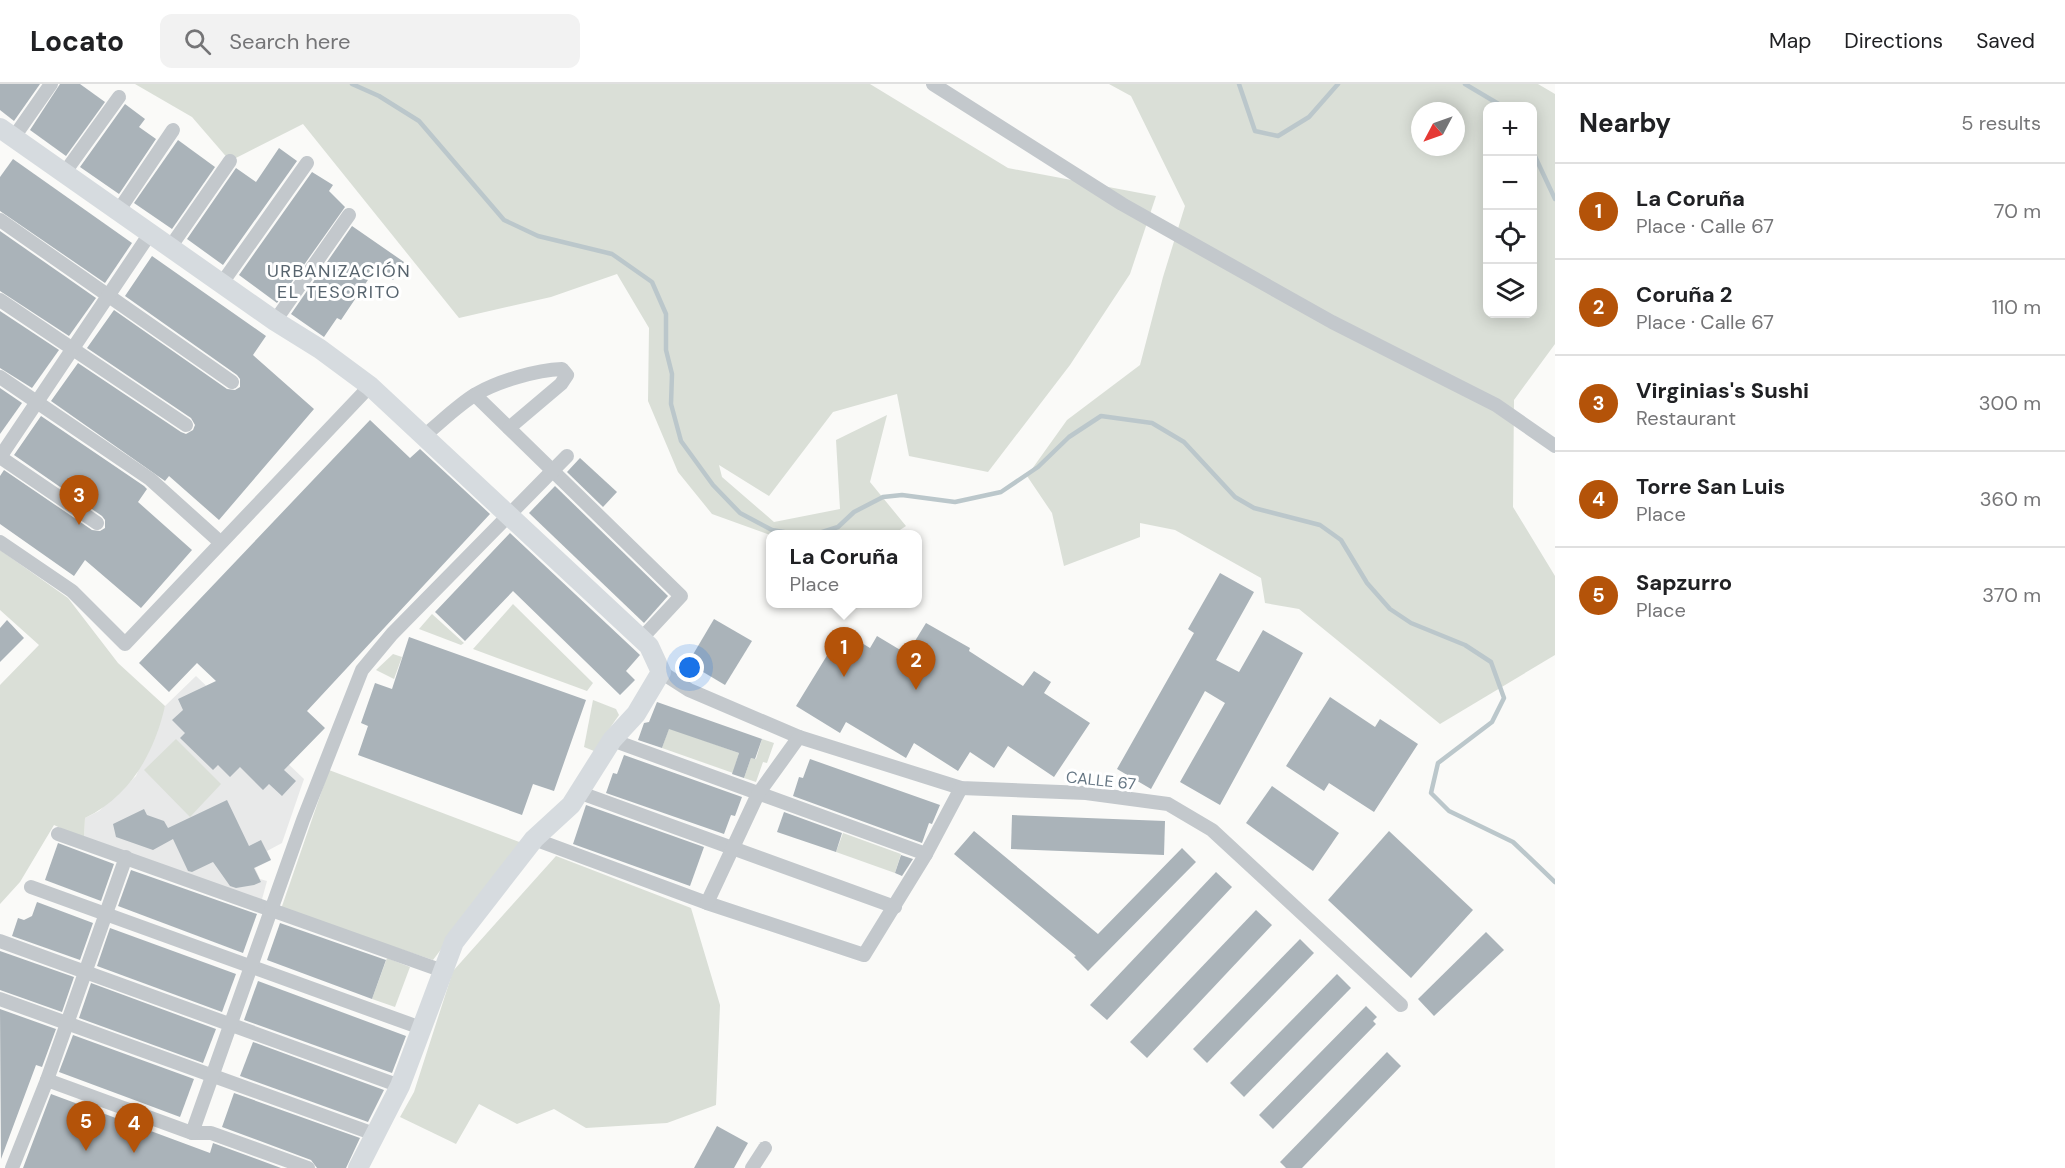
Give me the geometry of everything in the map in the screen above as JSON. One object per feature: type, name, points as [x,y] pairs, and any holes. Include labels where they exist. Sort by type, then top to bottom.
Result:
[{"type":"street","points":[[51,84],[6,136],[65,172],[370,386],[649,646],[661,672],[636,714],[612,740],[571,805],[534,838],[454,942],[400,1086],[357,1168]]},
{"type":"street","points":[[933,84],[1122,204],[1332,322],[1496,405],[1555,446]]},
{"type":"street","points":[[65,172],[119,97]]},
{"type":"street","points":[[119,210],[173,130]]},
{"type":"street","points":[[171,246],[230,161]]},
{"type":"street","points":[[222,283],[307,163]]},
{"type":"street","points":[[275,321],[349,215]]},
{"type":"street","points":[[0,220],[232,382]]},
{"type":"street","points":[[97,523],[0,456],[152,232]]},
{"type":"street","points":[[0,300],[186,425]]},
{"type":"street","points":[[425,435],[476,394],[546,371],[562,369],[566,372],[567,375],[561,384],[509,428]]},
{"type":"street","points":[[0,377],[150,479],[220,542]]},
{"type":"street","points":[[0,542],[72,591],[125,644],[370,386]]},
{"type":"street","points":[[476,394],[681,596],[641,639]]},
{"type":"street","points":[[192,1133],[309,802],[363,670],[393,634],[567,456]]},
{"type":"street","name":"CALLE 67","points":[[661,672],[689,690],[799,737],[961,788],[1086,793],[1168,804],[1212,830],[1401,1005]]},
{"type":"street","points":[[707,903],[758,794],[799,737]]},
{"type":"street","points":[[612,740],[927,854]]},
{"type":"street","points":[[534,838],[707,903],[864,955],[927,854],[961,788]]},
{"type":"street","points":[[579,792],[895,907]]},
{"type":"street","points":[[58,834],[442,971]]},
{"type":"street","points":[[12,1168],[47,1080],[126,857]]},
{"type":"street","points":[[31,888],[421,1028]]},
{"type":"street","points":[[0,941],[400,1086]]},
{"type":"street","points":[[0,999],[376,1135]]},
{"type":"street","points":[[47,1080],[192,1133],[211,1133],[308,1168]]},
{"type":"street","points":[[752,1168],[765,1148]]},
{"type":"shaded area","points":[[135,84],[870,84],[1008,168],[1156,196],[1130,274],[1070,365],[988,472],[909,456],[897,394],[833,412],[769,496],[719,465],[722,477],[774,522],[840,509],[836,440],[887,415],[870,482],[906,526],[900,530],[766,530],[766,534],[712,514],[678,472],[648,401],[649,328],[617,274],[551,297],[459,318],[303,124],[230,161],[192,117]]},
{"type":"shaded area","points":[[1109,84],[1538,84],[1555,94],[1555,344],[1514,400],[1513,507],[1555,576],[1555,655],[1440,724],[1299,609],[1265,603],[1261,578],[1175,530],[1140,523],[1140,537],[1064,566],[1052,513],[1027,476],[1067,420],[1140,365],[1163,277],[1185,206],[1131,96]]},
{"type":"shaded area","points":[[0,550],[68,598],[118,663],[165,706],[154,741],[138,772],[115,798],[85,818],[84,839],[54,825],[20,882],[0,904],[0,685],[39,645],[0,610]]},
{"type":"shaded area","points":[[513,604],[593,683],[587,691],[473,649]]},
{"type":"shaded area","points":[[432,614],[464,643],[461,645],[419,629]]},
{"type":"shaded area","points":[[393,654],[402,657],[394,679],[376,670]]},
{"type":"shaded area","points":[[196,676],[304,779],[282,843],[267,851],[271,860],[255,868],[260,879],[267,881],[261,903],[84,839],[85,818],[99,811],[136,776],[165,706]]},
{"type":"shaded area","points":[[593,700],[616,709],[619,715],[594,751],[584,747]]},
{"type":"shaded area","points":[[669,728],[739,753],[733,773],[662,748]]},
{"type":"shaded area","points":[[176,739],[221,784],[190,817],[144,770]]},
{"type":"shaded area","points":[[762,739],[774,743],[767,763],[763,762],[756,782],[744,778],[751,758],[756,759]]},
{"type":"shaded area","points":[[329,770],[522,843],[433,960],[281,909]]},
{"type":"shaded area","points":[[843,833],[901,854],[895,873],[836,852]]},
{"type":"shaded area","points":[[556,856],[691,908],[720,1005],[716,1105],[667,1123],[586,1128],[554,1109],[517,1124],[479,1104],[456,1144],[400,1117],[414,1092],[453,971]]},
{"type":"shaded area","points":[[387,958],[410,967],[395,1007],[372,999]]},
{"type":"building","points":[[0,84],[40,84],[14,121],[0,110]]},
{"type":"building","points":[[60,84],[80,84],[105,102],[66,156],[30,130]]},
{"type":"building","points":[[125,104],[145,119],[139,127],[156,139],[119,194],[80,167]]},
{"type":"building","points":[[178,140],[215,167],[172,229],[134,203]]},
{"type":"building","points":[[279,148],[297,161],[223,265],[187,239],[236,168],[256,182]]},
{"type":"building","points":[[13,159],[132,243],[105,283],[0,211],[0,177]]},
{"type":"building","points":[[312,172],[333,185],[329,191],[345,207],[277,303],[239,275]]},
{"type":"building","points":[[352,226],[404,262],[393,280],[376,268],[341,320],[337,318],[324,337],[291,314]]},
{"type":"building","points":[[0,231],[96,298],[69,336],[0,291]]},
{"type":"building","points":[[152,256],[266,336],[253,355],[314,409],[219,520],[169,476],[165,481],[51,401],[78,363],[181,432],[186,434],[193,430],[195,425],[191,418],[87,348],[114,310],[227,389],[235,390],[240,387],[240,379],[237,375],[125,296]]},
{"type":"building","points":[[0,311],[59,350],[32,388],[0,368]]},
{"type":"building","points":[[0,388],[22,403],[0,434]]},
{"type":"building","points":[[41,416],[144,486],[147,489],[138,502],[192,550],[141,608],[85,560],[74,576],[0,524],[0,476],[4,470],[92,530],[100,531],[105,528],[105,520],[102,516],[14,455]]},
{"type":"building","points":[[370,420],[410,458],[420,449],[490,514],[307,711],[325,728],[284,770],[296,781],[282,796],[269,784],[263,790],[240,767],[230,777],[218,765],[213,770],[180,738],[185,733],[172,720],[183,710],[178,699],[216,681],[197,663],[169,692],[139,663]]},
{"type":"building","points":[[580,458],[617,492],[603,507],[567,472]]},
{"type":"building","points":[[555,486],[668,596],[644,623],[529,513]]},
{"type":"building","points":[[510,533],[640,655],[626,671],[635,680],[620,695],[513,591],[465,641],[435,612]]},
{"type":"building","points":[[1220,573],[1254,592],[1216,660],[1239,672],[1263,630],[1303,653],[1220,805],[1180,782],[1225,703],[1205,691],[1151,789],[1117,769],[1194,633],[1188,629]]},
{"type":"building","points":[[714,619],[752,641],[725,685],[688,663]]},
{"type":"building","points":[[7,620],[24,638],[0,662],[0,628]]},
{"type":"building","points":[[926,623],[970,648],[969,651],[1023,686],[1034,671],[1051,682],[1044,693],[1090,723],[1054,777],[1008,746],[994,768],[970,752],[958,771],[914,743],[906,758],[846,722],[840,733],[796,706],[842,631],[870,648],[877,636],[907,654]]},
{"type":"building","points":[[409,637],[586,700],[554,791],[533,784],[522,815],[358,755],[368,726],[361,723],[375,683],[392,689]]},
{"type":"building","points":[[1330,697],[1375,727],[1380,719],[1418,744],[1374,812],[1329,783],[1324,791],[1286,766]]},
{"type":"building","points":[[657,702],[762,739],[755,759],[751,758],[744,778],[732,774],[739,753],[669,729],[662,748],[638,740],[644,723],[649,722]]},
{"type":"building","points":[[624,755],[742,797],[735,816],[731,815],[724,834],[606,793],[613,773],[617,774]]},
{"type":"building","points":[[810,759],[940,805],[932,824],[929,823],[922,843],[793,796],[799,777],[803,778]]},
{"type":"building","points":[[1272,786],[1339,833],[1313,871],[1246,823]]},
{"type":"building","points":[[227,800],[249,846],[261,840],[271,860],[254,868],[261,882],[254,885],[236,888],[230,886],[213,862],[192,872],[188,871],[173,839],[153,850],[116,837],[113,824],[144,809],[147,815],[164,821],[168,828]]},
{"type":"building","points":[[586,805],[704,847],[690,886],[573,844]]},
{"type":"building","points":[[784,812],[842,833],[836,852],[777,832]]},
{"type":"building","points":[[1012,815],[1165,821],[1164,855],[1011,849]]},
{"type":"building","points":[[974,831],[1098,934],[1182,848],[1196,862],[1088,971],[1074,957],[1076,956],[954,854]]},
{"type":"building","points":[[1389,831],[1473,910],[1411,978],[1328,900]]},
{"type":"building","points":[[58,843],[114,864],[101,901],[45,880]]},
{"type":"building","points":[[901,855],[913,859],[902,876],[895,873]]},
{"type":"building","points":[[131,870],[257,914],[243,953],[118,906]]},
{"type":"building","points":[[1216,872],[1232,887],[1107,1020],[1090,1005]]},
{"type":"building","points":[[37,902],[93,923],[80,960],[12,936],[18,918],[24,920],[32,916]]},
{"type":"building","points":[[1256,910],[1272,925],[1147,1058],[1130,1042]]},
{"type":"building","points":[[280,923],[386,960],[372,999],[267,960]]},
{"type":"building","points":[[110,928],[236,974],[222,1012],[97,966]]},
{"type":"building","points":[[1486,932],[1504,950],[1434,1016],[1418,999]]},
{"type":"building","points":[[1300,939],[1314,953],[1207,1063],[1193,1049]]},
{"type":"building","points":[[0,951],[74,977],[62,1012],[0,990]]},
{"type":"building","points":[[1337,974],[1351,988],[1244,1097],[1230,1083]]},
{"type":"building","points":[[258,981],[406,1036],[392,1073],[244,1020]]},
{"type":"building","points":[[91,983],[216,1029],[203,1063],[79,1018]]},
{"type":"building","points":[[1366,1006],[1377,1017],[1373,1021],[1376,1024],[1273,1129],[1259,1115]]},
{"type":"building","points":[[0,1009],[56,1029],[42,1067],[36,1065],[1,1159]]},
{"type":"building","points":[[73,1035],[194,1079],[180,1117],[59,1072]]},
{"type":"building","points":[[253,1042],[384,1090],[368,1122],[240,1076]]},
{"type":"building","points":[[1387,1052],[1401,1066],[1302,1168],[1286,1168],[1280,1162]]},
{"type":"building","points":[[234,1093],[360,1138],[346,1168],[317,1168],[311,1160],[222,1127]]},
{"type":"building","points":[[51,1094],[210,1153],[213,1143],[281,1168],[23,1168]]},
{"type":"building","points":[[717,1126],[748,1143],[734,1168],[694,1168]]},
{"type":"waterway","points":[[352,84],[379,96],[419,121],[504,220],[538,236],[612,254],[652,282],[666,314],[666,350],[672,374],[671,404],[681,441],[713,485],[740,513],[772,530]]},
{"type":"waterway","points":[[1239,84],[1255,131],[1278,136],[1309,117],[1338,84]]},
{"type":"waterway","points":[[1465,84],[1495,102]]},
{"type":"waterway","points":[[1535,156],[1555,199]]},
{"type":"waterway","points":[[829,530],[838,527],[854,512],[883,497],[902,495],[955,502],[1001,492],[1038,467],[1069,437],[1101,416],[1152,423],[1184,442],[1235,497],[1254,508],[1320,525],[1341,540],[1367,583],[1390,609],[1411,623],[1465,645],[1491,662],[1504,698],[1492,722],[1438,763],[1431,793],[1449,811],[1513,842],[1555,882]]},
{"type":"place","name":"Virginias's Sushi","points":[[79,525]]},
{"type":"place","name":"La Coruña","points":[[844,677]]},
{"type":"place","name":"Coruña 2","points":[[916,690]]},
{"type":"place","name":"Sapzurro","points":[[86,1151]]},
{"type":"place","name":"Torre San Luis","points":[[134,1153]]},
{"type":"district","name":"URBANIZACIÓN EL TESORITO","points":[[339,282]]}]
